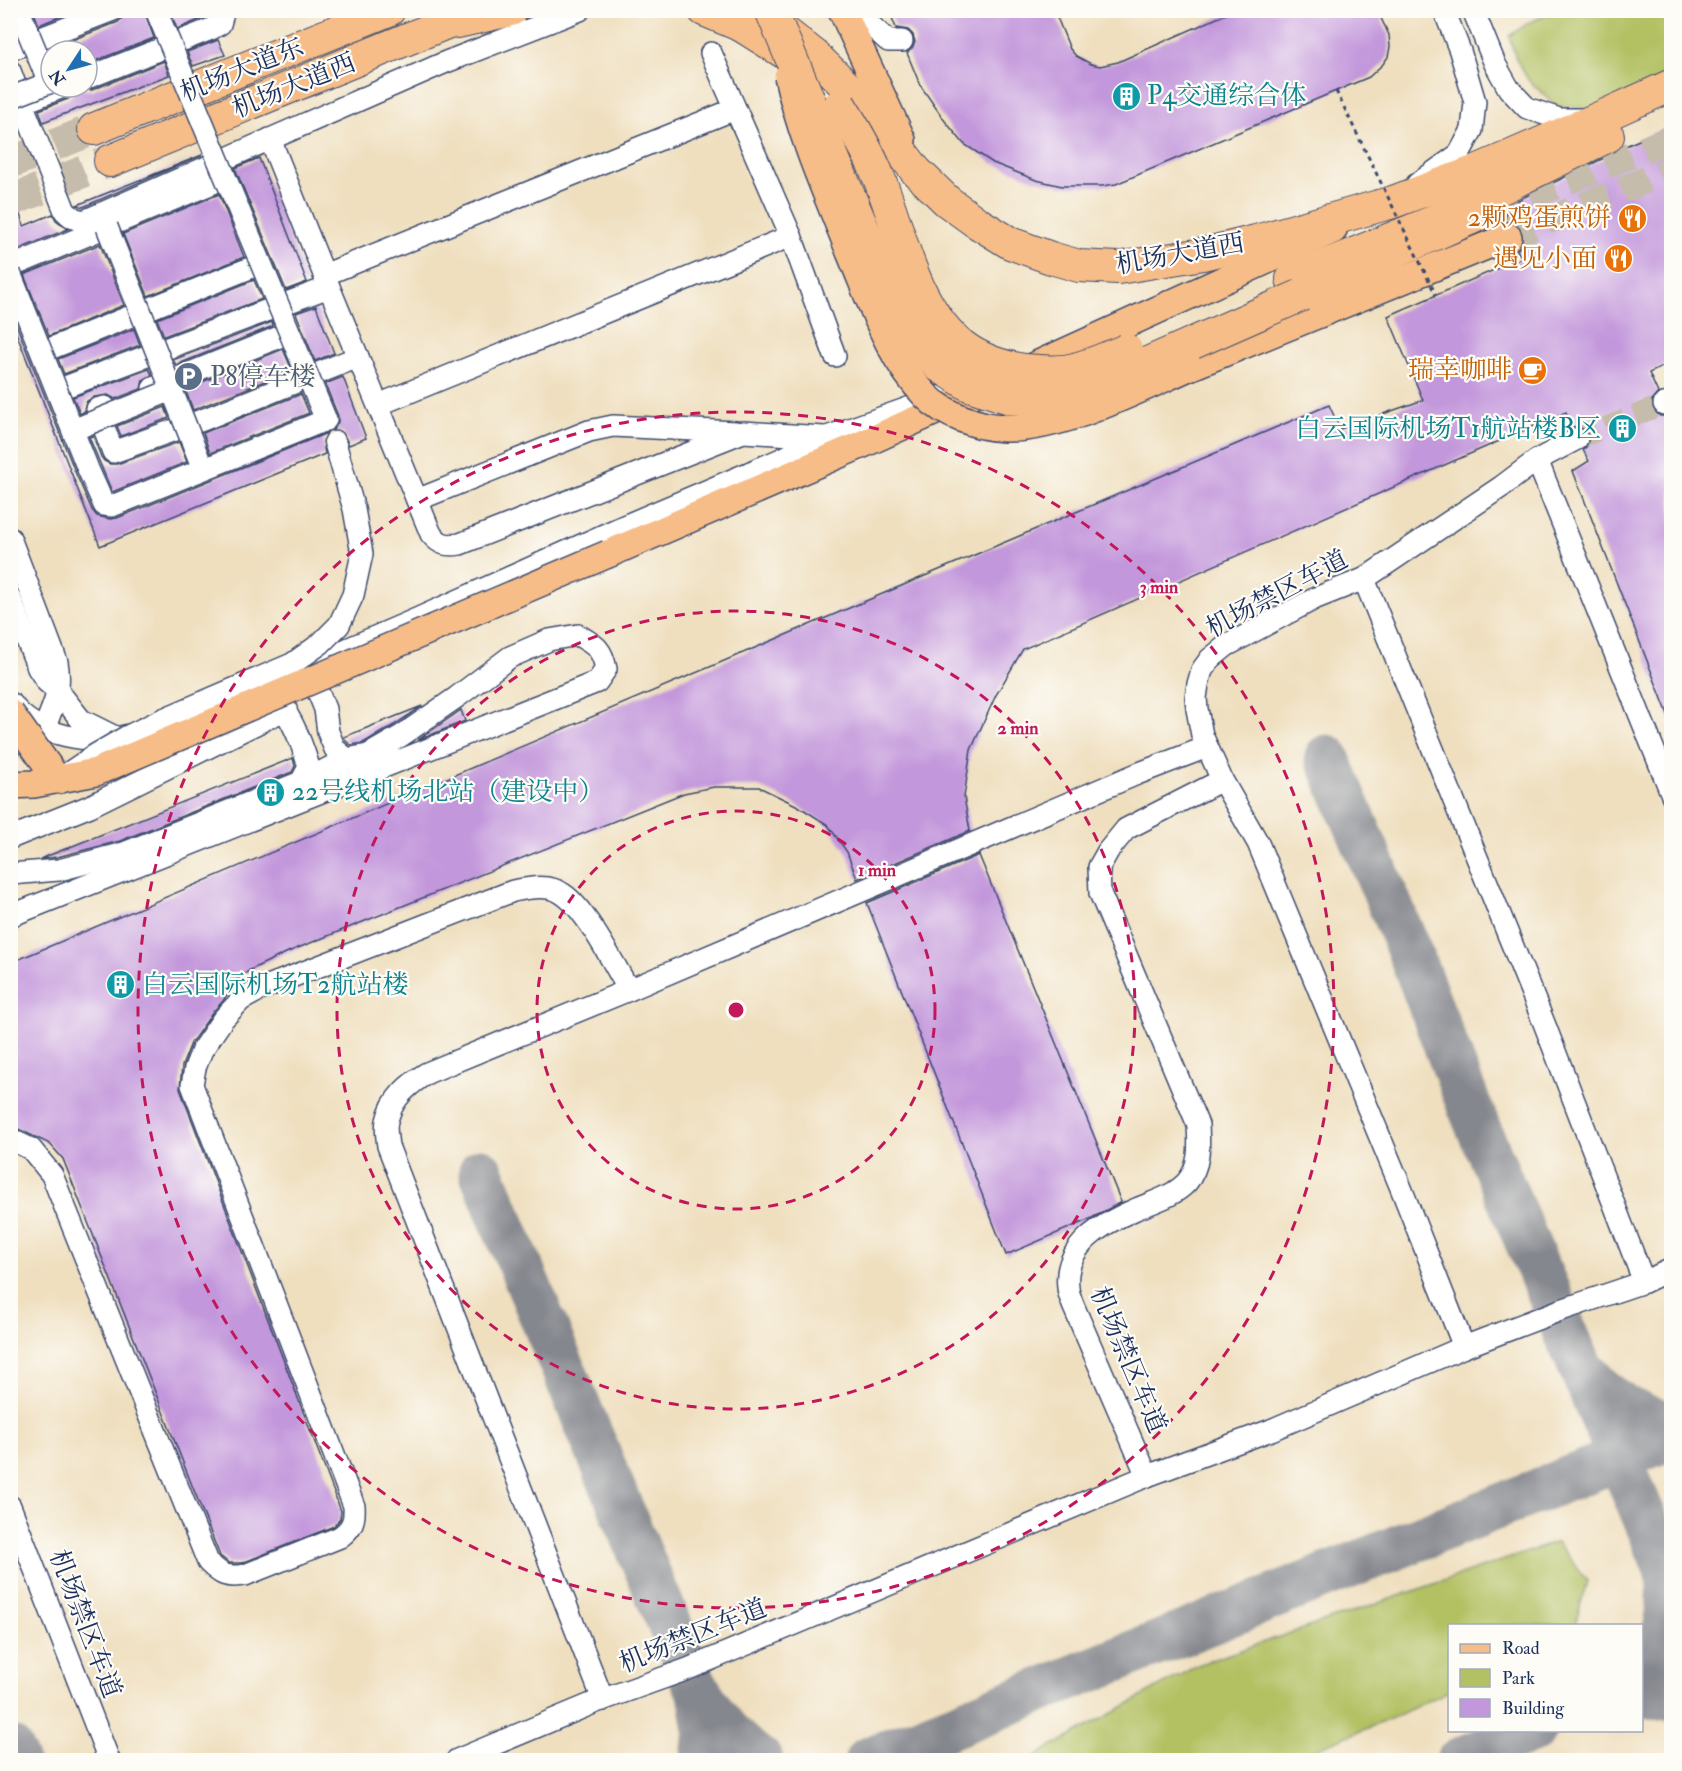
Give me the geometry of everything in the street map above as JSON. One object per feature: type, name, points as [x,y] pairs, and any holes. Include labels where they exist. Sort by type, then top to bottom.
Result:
[{"type":"highway","name":"机场大道东","points":[[94,129],[389,10]]},
{"type":"highway","name":"机场大道西","points":[[110,161],[478,10]]},
{"type":"highway","points":[[442,25],[511,10]]},
{"type":"highway","points":[[704,10],[742,26],[776,46],[809,73],[840,105],[861,139],[877,173],[926,302],[935,317],[956,341],[979,358],[1005,367],[1045,372],[1070,370],[1297,287]]},
{"type":"highway","name":"机场大道西","points":[[769,16],[839,79],[875,117],[916,171],[947,201],[1010,243],[1079,266],[1118,268],[1203,254],[1393,202],[1474,172],[1671,85]]},
{"type":"highway","points":[[769,16],[891,295],[910,332],[939,366],[969,385],[1010,398],[1043,399],[1077,394],[1671,104]]},
{"type":"main road","points":[[842,10],[916,171]]},
{"type":"main road","points":[[769,16],[815,166],[893,352],[906,373],[927,398],[956,417],[981,425],[1004,428],[1038,426],[1089,410],[1508,237]]},
{"type":"main road","points":[[1599,118],[1671,68]]},
{"type":"main road","points":[[10,785],[34,784],[96,772],[133,757],[863,444],[1393,202]]},
{"type":"main road","points":[[1297,287],[1492,212]]},
{"type":"main road","points":[[13,708],[58,780]]},
{"type":"main road","points":[[10,747],[58,780]]},
{"type":"street","points":[[19,10],[39,55]]},
{"type":"street","points":[[10,50],[113,10]]},
{"type":"street","points":[[58,780],[126,737],[292,664],[320,644],[339,625],[353,595],[362,554],[354,509],[335,442],[156,10]]},
{"type":"street","points":[[99,73],[211,29],[220,24],[224,10]]},
{"type":"street","points":[[10,71],[16,101],[65,211],[71,217],[86,220],[446,62],[580,10]]},
{"type":"street","points":[[854,10],[888,41],[902,41]]},
{"type":"street","points":[[1393,202],[1459,154],[1472,130],[1475,102],[1460,51],[1444,10]]},
{"type":"street","points":[[1479,12],[1495,64],[1509,89],[1527,108],[1559,119],[1599,118]]},
{"type":"street","points":[[99,62],[166,35]]},
{"type":"street","points":[[711,53],[791,236],[835,356]]},
{"type":"street","points":[[16,101],[39,91]]},
{"type":"street","points":[[57,390],[247,318],[326,281],[735,109]]},
{"type":"street","points":[[270,139],[431,534],[444,545],[460,544],[743,432]]},
{"type":"street","points":[[10,267],[225,178]]},
{"type":"street","points":[[107,227],[203,469]]},
{"type":"street","points":[[378,405],[791,236]]},
{"type":"street","points":[[42,352],[260,264]]},
{"type":"street","points":[[10,273],[87,469],[104,505],[112,506],[326,420]]},
{"type":"street","points":[[289,333],[203,369],[97,409],[113,453],[205,419],[358,357]]},
{"type":"street","points":[[13,708],[44,729],[77,739],[118,739],[183,718],[419,618],[827,437],[1046,361]]},
{"type":"street","points":[[87,469],[188,431],[309,380]]},
{"type":"street","points":[[73,430],[172,390]]},
{"type":"street","points":[[417,500],[589,432],[613,426],[827,437]]},
{"type":"street","name":"机场禁区车道","points":[[1147,1476],[1073,1305],[1068,1288],[1069,1263],[1081,1244],[1101,1227],[1135,1209],[1158,1201],[1186,1182],[1199,1158],[1198,1125],[1100,893],[1100,867],[1108,851],[1126,828],[1222,780],[1202,735],[1196,698],[1202,670],[1210,659],[1226,646],[1316,598],[1364,579],[1474,506],[1537,460],[1577,439]]},
{"type":"street","points":[[1537,460],[1671,795]]},
{"type":"street","points":[[10,538],[57,662],[60,678],[59,692],[44,729]]},
{"type":"street","points":[[1364,579],[1544,1023],[1644,1282]]},
{"type":"street","points":[[10,598],[38,668],[47,682],[59,692],[81,720],[118,739]]},
{"type":"street","points":[[10,874],[59,870],[124,854],[301,782],[347,759],[368,755],[401,736],[510,657],[549,640],[578,635],[596,646],[603,657],[606,669],[597,682],[10,916]]},
{"type":"street","points":[[307,665],[325,709],[328,732],[335,749],[347,759]]},
{"type":"street","points":[[267,684],[286,709],[299,735],[309,767],[301,782]]},
{"type":"street","points":[[10,747],[17,736],[13,708]]},
{"type":"street","points":[[10,838],[90,806],[286,709]]},
{"type":"street","points":[[603,1700],[388,1146],[387,1122],[393,1102],[410,1084],[427,1073],[630,990],[1137,774],[1207,747]]},
{"type":"street","points":[[1222,780],[1258,843],[1401,1188],[1464,1347]]},
{"type":"street","points":[[10,1139],[31,1149],[52,1175],[208,1562],[219,1573],[230,1577],[245,1575],[340,1537],[350,1530],[355,1513],[346,1484],[192,1085],[202,1050],[223,1019],[241,1000],[263,988],[513,891],[535,886],[562,893],[581,910],[630,990]]},
{"type":"street","name":"机场禁区车道","points":[[457,1761],[603,1700],[688,1669],[1147,1476],[1271,1430],[1464,1347],[1558,1311],[1644,1282],[1671,1269]]},
{"type":"street","name":"机场禁区车道","points":[[10,1506],[110,1761]]},
{"type":"path","points":[[1336,91],[1436,295]]},
{"type":"green space","points":[[1557,11],[1671,11],[1671,76],[1600,110],[1557,106],[1529,81],[1516,59],[1509,36],[1530,22]]},
{"type":"green space","points":[[1557,1542],[1587,1581],[1575,1624],[1448,1624],[1448,1691],[1388,1720],[1287,1760],[1028,1760],[1200,1664]]},
{"type":"building","points":[[33,10],[76,10],[39,25]]},
{"type":"building","points":[[126,10],[144,10],[154,38],[99,59],[99,39],[75,39],[118,22]]},
{"type":"building","points":[[170,10],[205,10],[208,16],[177,29]]},
{"type":"building","name":"P4交通综合体","points":[[889,10],[1054,10],[1070,49],[1076,56],[1100,66],[1118,62],[1235,10],[1377,10],[1389,35],[1390,47],[1388,57],[1369,77],[1116,184],[1062,186],[1036,180],[993,163],[964,144],[920,85],[907,53],[915,42],[913,35],[908,30],[896,28]]},
{"type":"building","points":[[218,40],[225,55],[193,66],[187,52]]},
{"type":"building","points":[[164,61],[169,75],[43,122],[39,110],[68,99],[99,99],[99,87]]},
{"type":"building","name":"白云国际机场T2航站楼","points":[[1671,126],[1671,363],[1649,373],[1658,393],[1651,405],[1660,416],[1670,416],[1671,420],[1671,722],[1573,471],[1589,461],[1583,450],[1590,440],[1588,434],[1583,428],[1572,427],[1566,412],[1023,649],[996,695],[971,750],[964,797],[970,831],[857,879],[847,852],[828,825],[798,806],[759,787],[714,787],[684,793],[288,952],[250,970],[235,981],[191,1043],[182,1066],[180,1089],[341,1511],[340,1519],[334,1526],[242,1563],[229,1563],[220,1556],[63,1159],[50,1144],[10,1125],[10,963],[1329,405],[1340,429],[1423,400],[1388,316],[1522,258],[1517,250],[1523,240],[1523,232],[1517,224],[1504,222],[1508,214],[1506,206],[1621,148]]},
{"type":"building","points":[[202,155],[83,207],[77,205]]},
{"type":"building","points":[[259,158],[307,282],[286,290],[235,168]]},
{"type":"building","points":[[10,192],[12,192],[24,226],[53,214],[56,220],[68,229],[10,253]]},
{"type":"building","points":[[219,194],[244,257],[148,296],[123,234]]},
{"type":"building","points":[[100,244],[124,305],[49,336],[24,275]]},
{"type":"building","points":[[254,280],[262,299],[164,336],[157,319]]},
{"type":"building","points":[[316,306],[334,353],[315,361],[296,313]]},
{"type":"building","points":[[10,309],[76,474],[97,516],[117,518],[327,433],[323,441],[325,454],[100,546],[10,317]]},
{"type":"building","points":[[272,322],[273,326],[176,365],[173,360]]},
{"type":"building","points":[[134,329],[140,345],[64,374],[58,359]]},
{"type":"building","points":[[283,349],[292,370],[193,410],[185,389]]},
{"type":"building","points":[[149,369],[152,375],[143,380],[141,389],[115,399],[108,395],[94,397],[87,401],[85,411],[80,414],[73,397]]},
{"type":"building","points":[[343,377],[366,438],[349,445],[343,433],[332,431],[338,422],[338,416],[325,384]]},
{"type":"building","points":[[301,394],[309,413],[210,453],[203,433]]},
{"type":"building","points":[[165,407],[169,418],[121,436],[117,426]]},
{"type":"building","points":[[93,436],[101,457],[110,464],[117,464],[179,442],[187,462],[112,492],[89,437]]},
{"type":"building","points":[[422,706],[363,743],[351,745],[344,737]]},
{"type":"building","points":[[461,710],[465,721],[418,740]]},
{"type":"building","points":[[293,758],[295,766],[292,772],[120,841],[40,859]]},
{"type":"building","points":[[979,855],[1121,1202],[1090,1219],[1006,1255],[867,903]]},
{"type":"taxiway","points":[[1327,757],[1410,953],[1460,1084],[1672,1582]]},
{"type":"taxiway","points":[[481,1171],[691,1676],[720,1723],[738,1743],[761,1760]]},
{"type":"taxiway","points":[[1587,1374],[1614,1400],[1625,1407],[1647,1417],[1672,1423]]},
{"type":"taxiway","points":[[867,1760],[1672,1437]]},
{"type":"taxiway","points":[[1643,1674],[1657,1652],[1666,1628],[1669,1601],[1668,1573]]},
{"type":"taxiway","points":[[700,1693],[706,1730],[703,1760]]},
{"type":"taxiway","points":[[1643,1695],[1672,1699]]},
{"type":"taxiway","points":[[1459,1760],[1529,1732]]},
{"type":"taxiway","points":[[10,1748],[16,1760]]},
{"type":"tunnel","points":[[10,163],[94,129]]},
{"type":"tunnel","points":[[1492,212],[1672,138]]},
{"type":"tunnel","points":[[10,201],[110,161]]},
{"type":"tunnel","points":[[1508,237],[1672,169]]},
{"type":"tunnel","points":[[1577,439],[1664,404]]},
{"type":"place","name":"P4交通综合体","points":[[1126,96]]},
{"type":"place","name":"2颗鸡蛋煎饼","points":[[1632,218]]},
{"type":"place","name":"遇见小面","points":[[1618,259]]},
{"type":"place","name":"瑞幸咖啡","points":[[1533,370]]},
{"type":"place","name":"P8停车楼","points":[[189,377]]},
{"type":"place","name":"白云国际机场T1航站楼B区","points":[[1622,429]]},
{"type":"place","name":"22号线机场北站（建设中）","points":[[271,792]]},
{"type":"place","name":"白云国际机场T2航站楼","points":[[121,985]]}]
